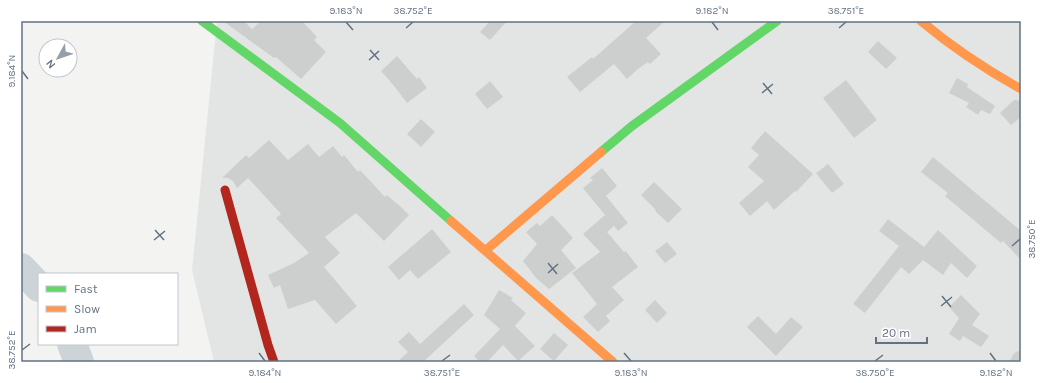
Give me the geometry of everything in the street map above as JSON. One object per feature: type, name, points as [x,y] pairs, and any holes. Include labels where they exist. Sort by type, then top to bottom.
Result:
[{"type":"street","points":[[202,21],[340,123],[612,362]]},
{"type":"street","points":[[486,250],[632,126],[777,21]]},
{"type":"street","points":[[921,21],[968,58],[1021,89]]},
{"type":"street","points":[[225,190],[274,362]]},
{"type":"shaded area","points":[[217,21],[1021,21],[1021,362],[214,362],[192,270]]},
{"type":"building","points":[[223,21],[244,21],[252,29],[261,21],[302,21],[317,37],[314,40],[326,52],[301,79],[276,57],[274,58]]},
{"type":"building","points":[[490,21],[507,21],[490,40],[480,32]]},
{"type":"building","points":[[636,21],[665,21],[646,38],[661,54],[650,64],[648,62],[638,69],[627,79],[614,64],[580,92],[567,77],[592,57],[593,59]]},
{"type":"building","points":[[878,41],[897,58],[886,69],[868,52]]},
{"type":"building","points":[[397,56],[417,79],[419,77],[427,88],[407,103],[381,71]]},
{"type":"building","points":[[957,78],[968,84],[967,87],[995,106],[990,114],[981,110],[978,115],[966,107],[969,103],[949,93]]},
{"type":"building","points":[[846,80],[877,120],[854,138],[823,98]]},
{"type":"building","points":[[490,81],[503,97],[487,109],[475,94]]},
{"type":"building","points":[[1014,100],[1021,101],[1021,117],[1011,125],[1000,113]]},
{"type":"building","points":[[421,119],[435,132],[421,147],[407,134]]},
{"type":"building","points":[[765,131],[813,174],[796,192],[795,191],[774,210],[767,201],[750,216],[739,203],[764,181],[748,167],[759,155],[751,148]]},
{"type":"building","points":[[269,140],[288,160],[308,144],[319,157],[333,146],[342,157],[344,155],[358,172],[360,170],[385,197],[387,195],[409,215],[384,241],[356,213],[325,237],[340,253],[324,267],[357,306],[336,324],[315,300],[288,309],[280,285],[274,288],[268,275],[294,263],[309,253],[276,218],[281,214],[248,178],[237,188],[233,181],[228,178],[222,178],[246,155],[249,158]]},
{"type":"building","points":[[933,157],[1021,231],[1021,260],[1003,241],[1001,243],[945,196],[948,193],[921,172]]},
{"type":"building","points":[[828,164],[844,184],[832,193],[816,173]]},
{"type":"building","points":[[602,168],[617,186],[606,196],[628,223],[618,231],[614,226],[607,232],[624,252],[626,251],[638,267],[612,287],[624,300],[606,316],[610,321],[598,332],[583,317],[597,304],[572,273],[600,252],[583,234],[605,215],[583,188],[593,180],[590,178]]},
{"type":"building","points":[[654,182],[682,209],[668,223],[641,195]]},
{"type":"building","points":[[552,215],[573,238],[561,250],[576,268],[549,289],[536,278],[523,261],[537,244],[526,232],[537,223],[540,226]]},
{"type":"building","points":[[888,219],[924,247],[938,230],[977,266],[967,278],[951,263],[943,275],[923,260],[909,274],[901,267],[865,313],[853,304],[899,246],[879,231]]},
{"type":"building","points":[[432,229],[451,252],[418,279],[410,270],[399,280],[388,267]]},
{"type":"building","points":[[667,242],[677,254],[665,263],[655,251]]},
{"type":"building","points":[[499,290],[513,298],[511,300],[526,313],[515,326],[535,346],[518,361],[503,345],[487,362],[480,362],[474,356],[500,329],[484,315]]},
{"type":"building","points":[[961,295],[980,314],[972,325],[989,336],[981,347],[963,336],[960,341],[949,334],[959,318],[949,307]]},
{"type":"building","points":[[655,300],[667,313],[657,323],[645,310]]},
{"type":"building","points":[[464,304],[474,315],[423,362],[397,362],[408,352],[398,342],[409,332],[420,344]]},
{"type":"building","points":[[758,316],[776,334],[791,317],[803,327],[776,356],[747,327]]},
{"type":"building","points":[[554,333],[568,345],[554,361],[540,349]]},
{"type":"waterway","points":[[21,268],[38,286]]},
{"type":"waterway","points":[[72,345],[79,362]]},
{"type":"traffic: fast","points":[[202,21],[340,123],[451,221]]},
{"type":"traffic: fast","points":[[601,152],[632,126],[777,21]]},
{"type":"traffic: slow","points":[[921,21],[969,57],[1021,89]]},
{"type":"traffic: slow","points":[[486,250],[601,152]]},
{"type":"traffic: slow","points":[[451,221],[613,362]]},
{"type":"traffic: jam","points":[[225,190],[274,362]]}]
